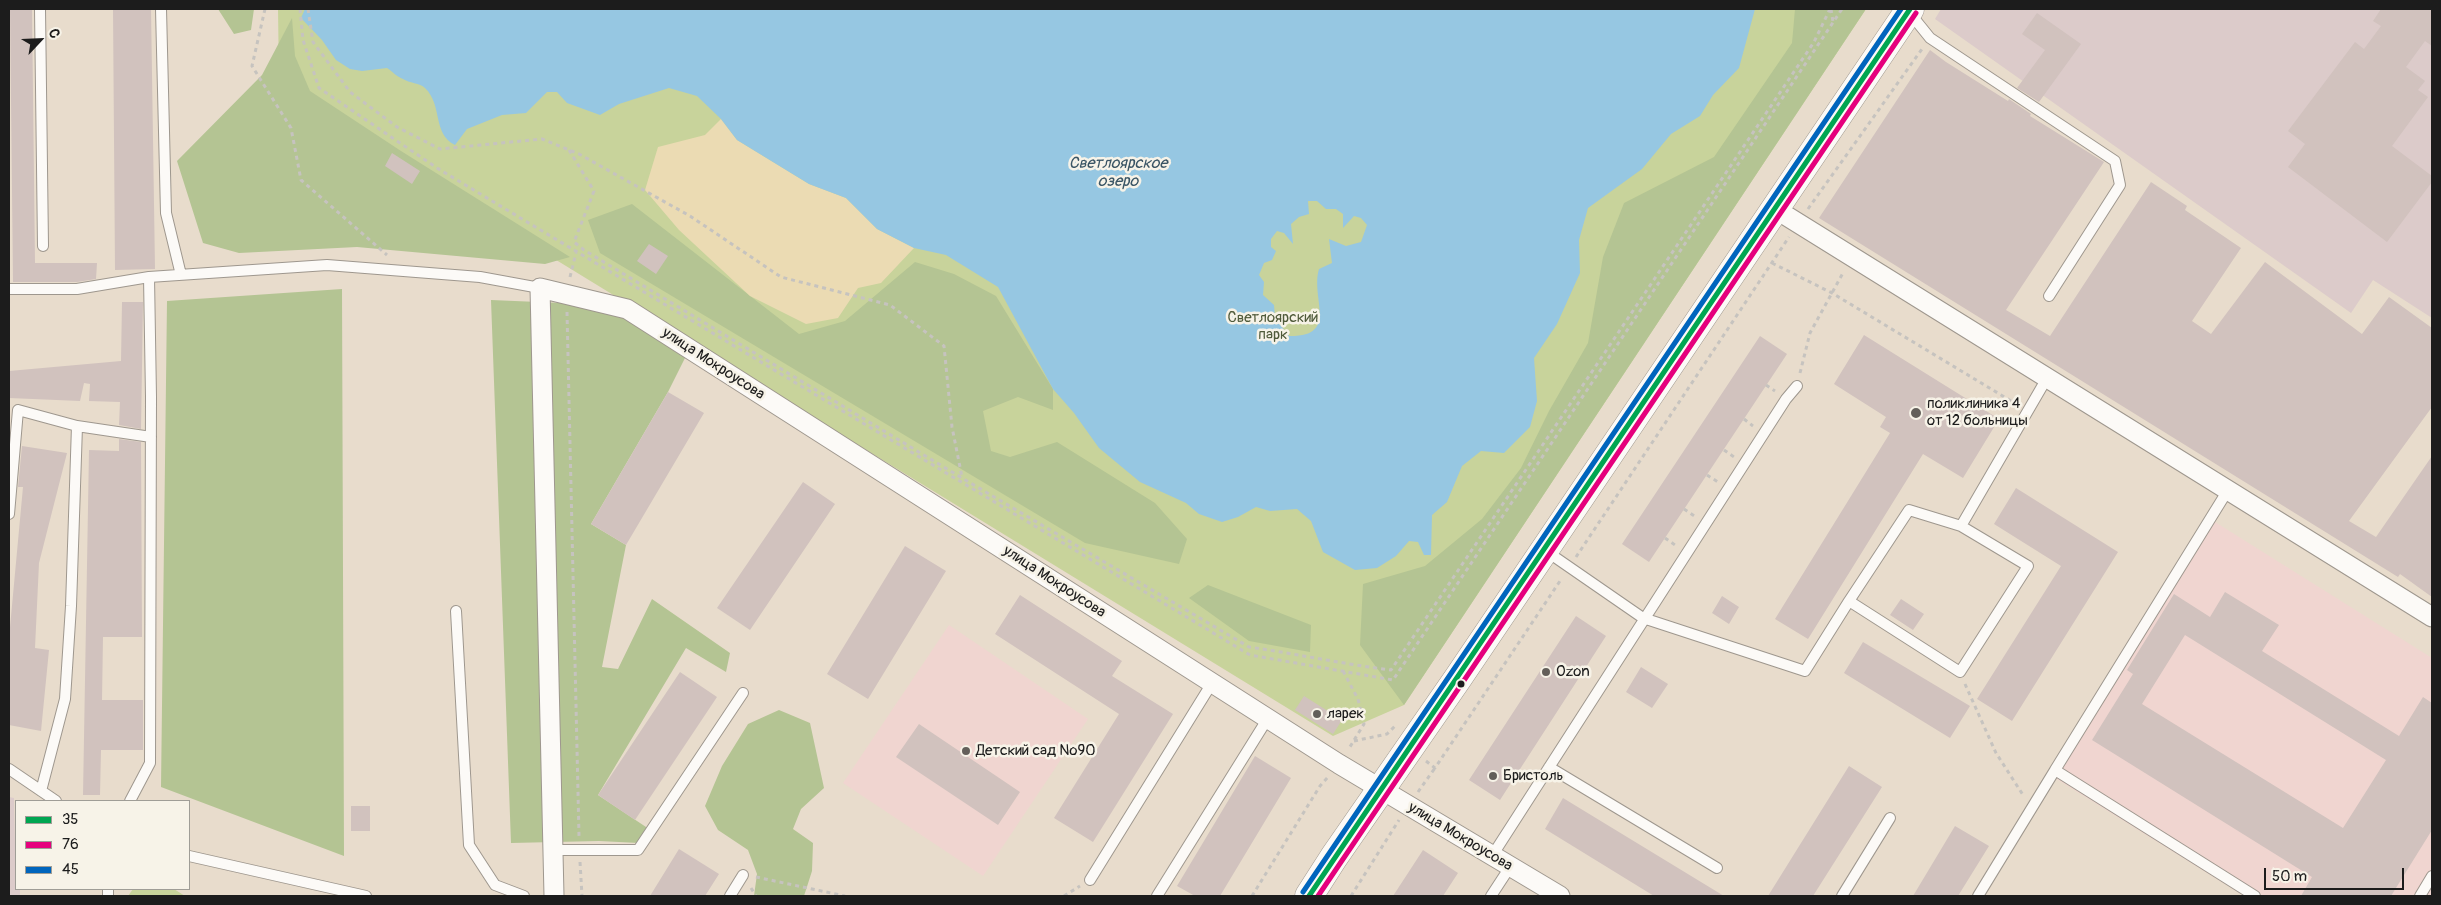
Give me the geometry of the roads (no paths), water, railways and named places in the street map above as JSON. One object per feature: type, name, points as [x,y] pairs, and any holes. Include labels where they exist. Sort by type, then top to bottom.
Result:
[{"type":"main road","points":[[1310,896],[1380,790],[1545,551],[1788,216],[1910,10]]},
{"type":"street","points":[[1788,216],[2432,617]]},
{"type":"street","points":[[540,288],[554,896]]},
{"type":"street","name":"улица Мокроусова","points":[[540,288],[627,309],[1380,790],[1560,896]]},
{"type":"lane","points":[[40,9],[43,246]]},
{"type":"lane","points":[[161,9],[166,213],[181,275]]},
{"type":"lane","points":[[1910,10],[1930,38],[2115,161],[2120,185],[2050,296]]},
{"type":"lane","points":[[9,289],[78,289],[150,277],[327,265],[480,277],[540,288]]},
{"type":"lane","points":[[131,800],[150,763],[150,277]]},
{"type":"lane","points":[[1960,526],[2047,378]]},
{"type":"lane","points":[[1492,856],[1786,399],[1797,386]]},
{"type":"lane","points":[[9,514],[13,410],[77,426],[151,437]]},
{"type":"lane","points":[[41,791],[65,700],[71,606],[77,426]]},
{"type":"lane","points":[[1978,896],[2228,490]]},
{"type":"lane","points":[[1545,551],[1644,618],[1805,672],[1849,601],[1909,510],[1960,526],[2028,566],[1960,672],[1849,601]]},
{"type":"lane","points":[[456,611],[469,845],[495,885],[524,896]]},
{"type":"lane","points":[[1090,880],[1212,682]]},
{"type":"lane","points":[[553,850],[638,850],[743,693]]},
{"type":"lane","points":[[1157,896],[1268,718]]},
{"type":"lane","points":[[1549,768],[1717,868]]},
{"type":"lane","points":[[9,769],[54,800]]},
{"type":"lane","points":[[2055,770],[2255,896]]},
{"type":"lane","points":[[1842,896],[1890,818]]},
{"type":"lane","points":[[190,856],[366,896]]},
{"type":"lane","points":[[1491,896],[1510,866]]},
{"type":"lane","points":[[730,896],[743,875]]},
{"type":"lane","points":[[2420,896],[2432,876]]},
{"type":"water","name":"Светлоярское озеро","points":[[305,9],[1755,9],[1739,68],[1713,95],[1700,116],[1671,134],[1642,169],[1588,208],[1579,240],[1580,273],[1557,324],[1534,358],[1537,401],[1530,427],[1504,453],[1481,451],[1462,466],[1447,502],[1432,515],[1431,555],[1424,555],[1418,542],[1409,541],[1396,556],[1377,568],[1355,570],[1323,552],[1311,521],[1297,509],[1270,511],[1256,507],[1238,517],[1222,522],[1199,514],[1186,503],[1140,482],[1099,448],[1074,413],[1053,389],[998,287],[946,255],[914,248],[877,229],[846,198],[809,184],[737,140],[721,119],[697,96],[669,88],[619,104],[600,115],[567,103],[557,92],[547,92],[526,113],[502,115],[467,129],[455,145],[443,134],[431,95],[425,88],[401,78],[387,68],[362,71],[350,69],[336,60],[322,40],[301,18]],"holes":[[[1308,201],[1317,201],[1326,209],[1336,209],[1343,214],[1343,228],[1354,216],[1361,218],[1367,225],[1361,242],[1346,246],[1329,239],[1332,263],[1319,269],[1317,280],[1319,323],[1314,330],[1305,335],[1289,336],[1275,318],[1274,305],[1263,295],[1264,282],[1259,275],[1264,263],[1272,260],[1276,251],[1271,247],[1271,239],[1277,231],[1284,233],[1293,244],[1291,224],[1299,217],[1309,214]]]},
{"type":"place","name":"поликлиника 4 от 12 больницы","points":[[1916,413]]},
{"type":"place","name":"Ozon","points":[[1546,672]]},
{"type":"place","name":"ларек","points":[[1317,714]]},
{"type":"place","name":"Детский сад №90","points":[[966,751]]},
{"type":"place","name":"Бристоль","points":[[1493,776]]},
{"type":"park label","name":"Светлоярский парк","points":[[1273,326]]}]
